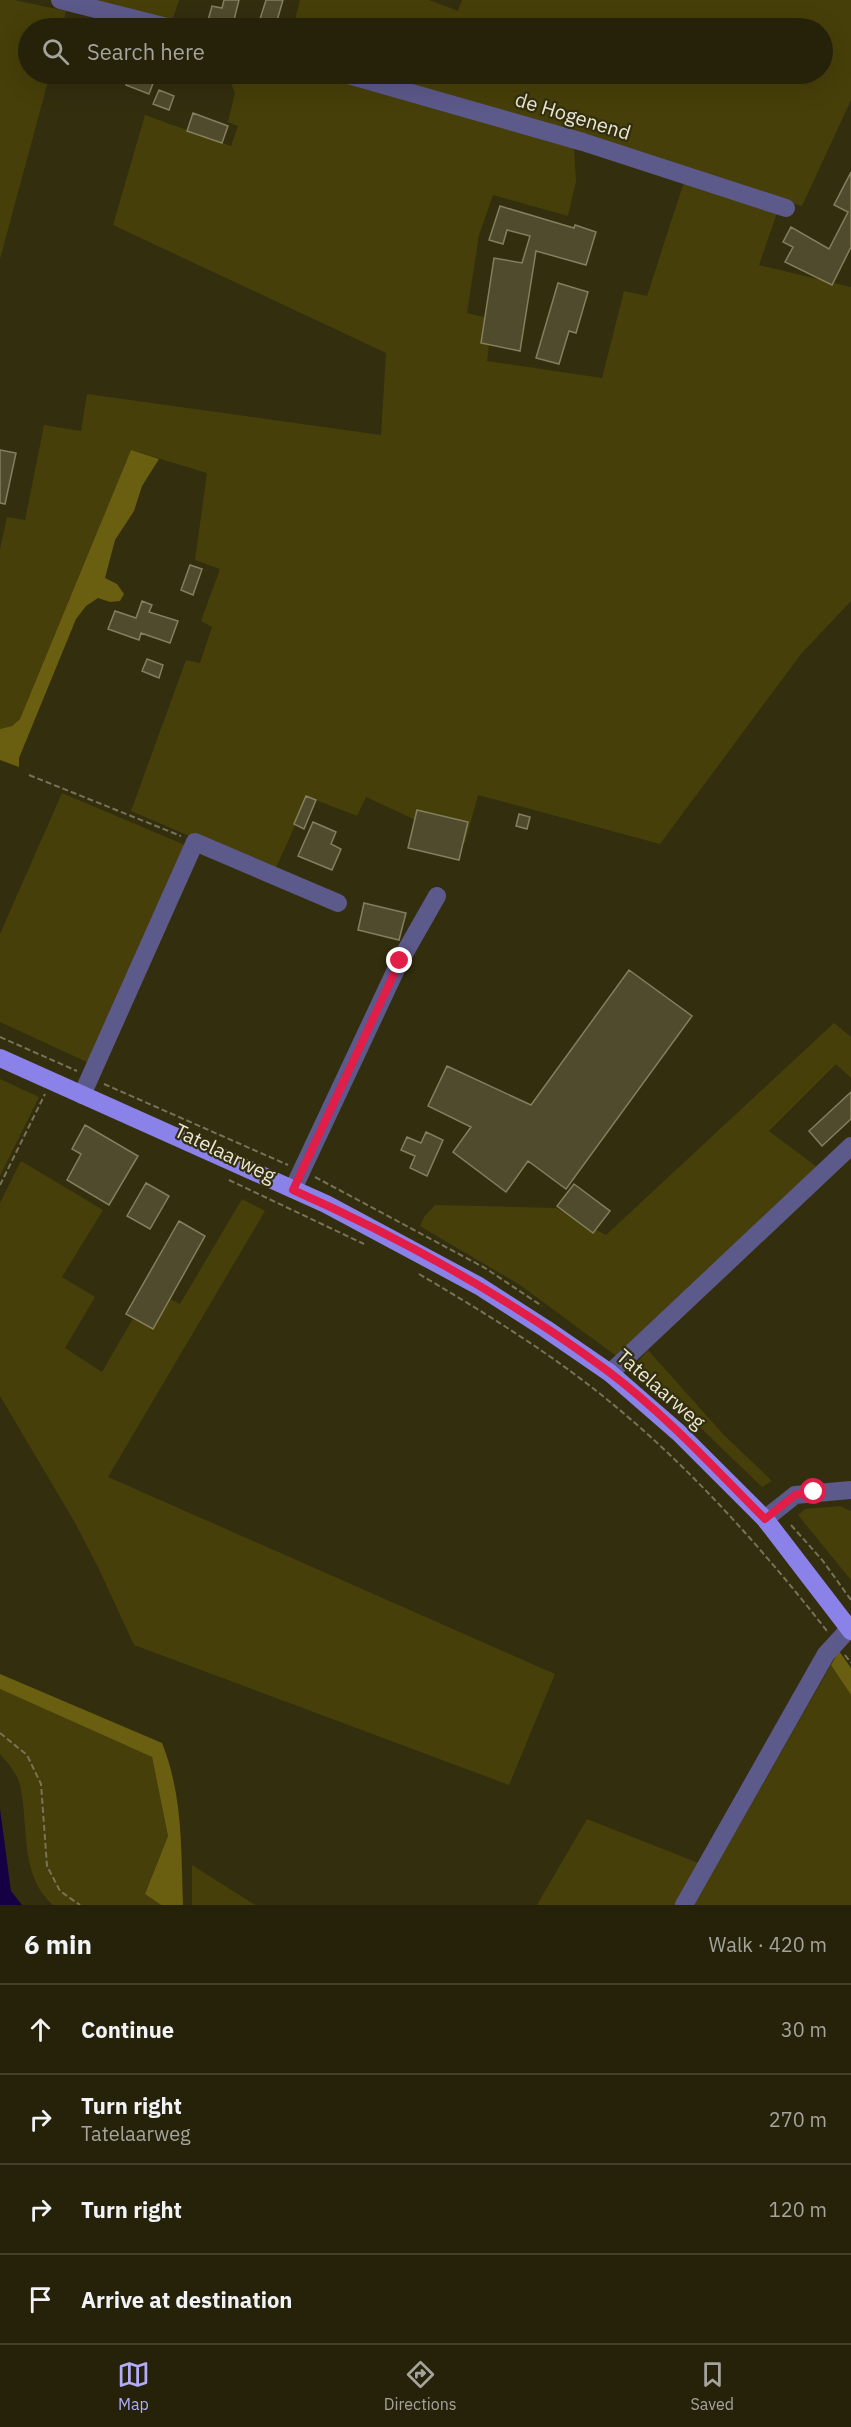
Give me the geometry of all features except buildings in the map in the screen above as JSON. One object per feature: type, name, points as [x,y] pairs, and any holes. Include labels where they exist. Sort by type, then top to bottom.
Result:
[{"type":"main road","name":"Tatelaarweg","points":[[0,1058],[44,1088],[82,1095],[293,1190],[392,1238],[479,1286],[546,1329],[610,1373],[679,1433],[765,1519],[850,1630]]},
{"type":"street","points":[[60,0],[131,18]]},
{"type":"street","name":"de Hogenend","points":[[380,84],[583,142],[786,208]]},
{"type":"street","points":[[82,1095],[195,842],[338,903]]},
{"type":"street","points":[[293,1190],[400,961],[437,896]]},
{"type":"street","points":[[610,1373],[851,1146]]},
{"type":"street","points":[[765,1519],[795,1495],[851,1490]]},
{"type":"street","points":[[684,1905],[826,1654],[850,1630]]},
{"type":"path","points":[[29,775],[195,842]]},
{"type":"path","points":[[0,1185],[44,1088]]},
{"type":"path","name":"Tatelaarweg","points":[[222,1176],[370,1247]]},
{"type":"path","points":[[412,1269],[533,1344],[594,1390],[654,1440],[701,1485],[774,1563],[851,1663]]},
{"type":"path","points":[[0,1733],[27,1755],[41,1784],[47,1866],[60,1891],[80,1905]]},
{"type":"shaded area","points":[[0,0],[14,0],[66,11],[64,18],[18,18],[18,84],[47,84],[0,259]]},
{"type":"shaded area","points":[[68,0],[179,0],[173,18],[145,18]]},
{"type":"shaded area","points":[[300,0],[429,0],[458,11],[462,0],[851,0],[851,100],[802,206],[577,137],[390,84],[833,84],[833,18],[296,18]]},
{"type":"shaded area","points":[[232,84],[353,84],[574,148],[576,181],[568,216],[493,195],[479,235],[467,313],[492,319],[487,361],[602,378],[624,291],[647,296],[684,182],[778,210],[759,265],[851,287],[851,601],[801,654],[660,844],[478,795],[465,843],[366,797],[357,816],[308,797],[274,872],[131,811],[186,660],[200,663],[212,627],[201,621],[220,569],[195,560],[207,473],[131,450],[20,719],[12,726],[0,729],[0,549],[7,517],[25,520],[44,425],[81,431],[87,394],[381,435],[386,353],[113,225],[145,115],[231,146],[238,126],[228,122],[235,93]]},
{"type":"shaded area","points":[[131,450],[159,459],[142,486],[134,511],[115,540],[105,578],[117,584],[124,594],[120,601],[110,602],[98,598],[86,606],[76,619],[19,758],[19,767],[0,760],[0,729],[12,726],[20,719]]},
{"type":"shaded area","points":[[62,793],[185,845],[89,1063],[0,1022],[0,934]]},
{"type":"shaded area","points":[[834,1023],[851,1037],[851,1078],[836,1064],[769,1131],[822,1171],[619,1358],[520,1285],[420,1226],[424,1217],[435,1205],[556,1208],[606,1235]]},
{"type":"shaded area","points":[[0,1079],[39,1097],[0,1176]]},
{"type":"shaded area","points":[[21,1161],[103,1210],[62,1277],[95,1297],[65,1348],[102,1372],[150,1289],[180,1304],[242,1199],[265,1211],[108,1477],[555,1674],[509,1785],[134,1645],[74,1521],[0,1396],[0,1203]]},
{"type":"shaded area","points":[[648,1350],[723,1434],[772,1481],[762,1487],[678,1406],[635,1370],[633,1367]]},
{"type":"shaded area","points":[[840,1506],[851,1511],[851,1580],[798,1515],[805,1509]]},
{"type":"shaded area","points":[[839,1651],[851,1668],[851,1695],[831,1665]]},
{"type":"shaded area","points":[[831,1665],[851,1695],[851,1905],[694,1905]]},
{"type":"shaded area","points":[[0,1674],[162,1743],[174,1782],[180,1822],[183,1905],[161,1905],[145,1894],[168,1836],[152,1757],[0,1689]]},
{"type":"shaded area","points":[[0,1689],[152,1757],[168,1836],[145,1894],[161,1905],[53,1905],[42,1893],[30,1865],[19,1781],[0,1754]]},
{"type":"shaded area","points":[[0,1809],[11,1891],[22,1905],[0,1905]]},
{"type":"shaded area","points":[[587,1819],[706,1866],[684,1905],[537,1905]]},
{"type":"shaded area","points":[[192,1865],[255,1905],[192,1905]]},
{"type":"route","points":[[400,961],[293,1190],[326,1204],[402,1243],[479,1286],[610,1373],[679,1433],[765,1519],[795,1495],[814,1492]]}]
